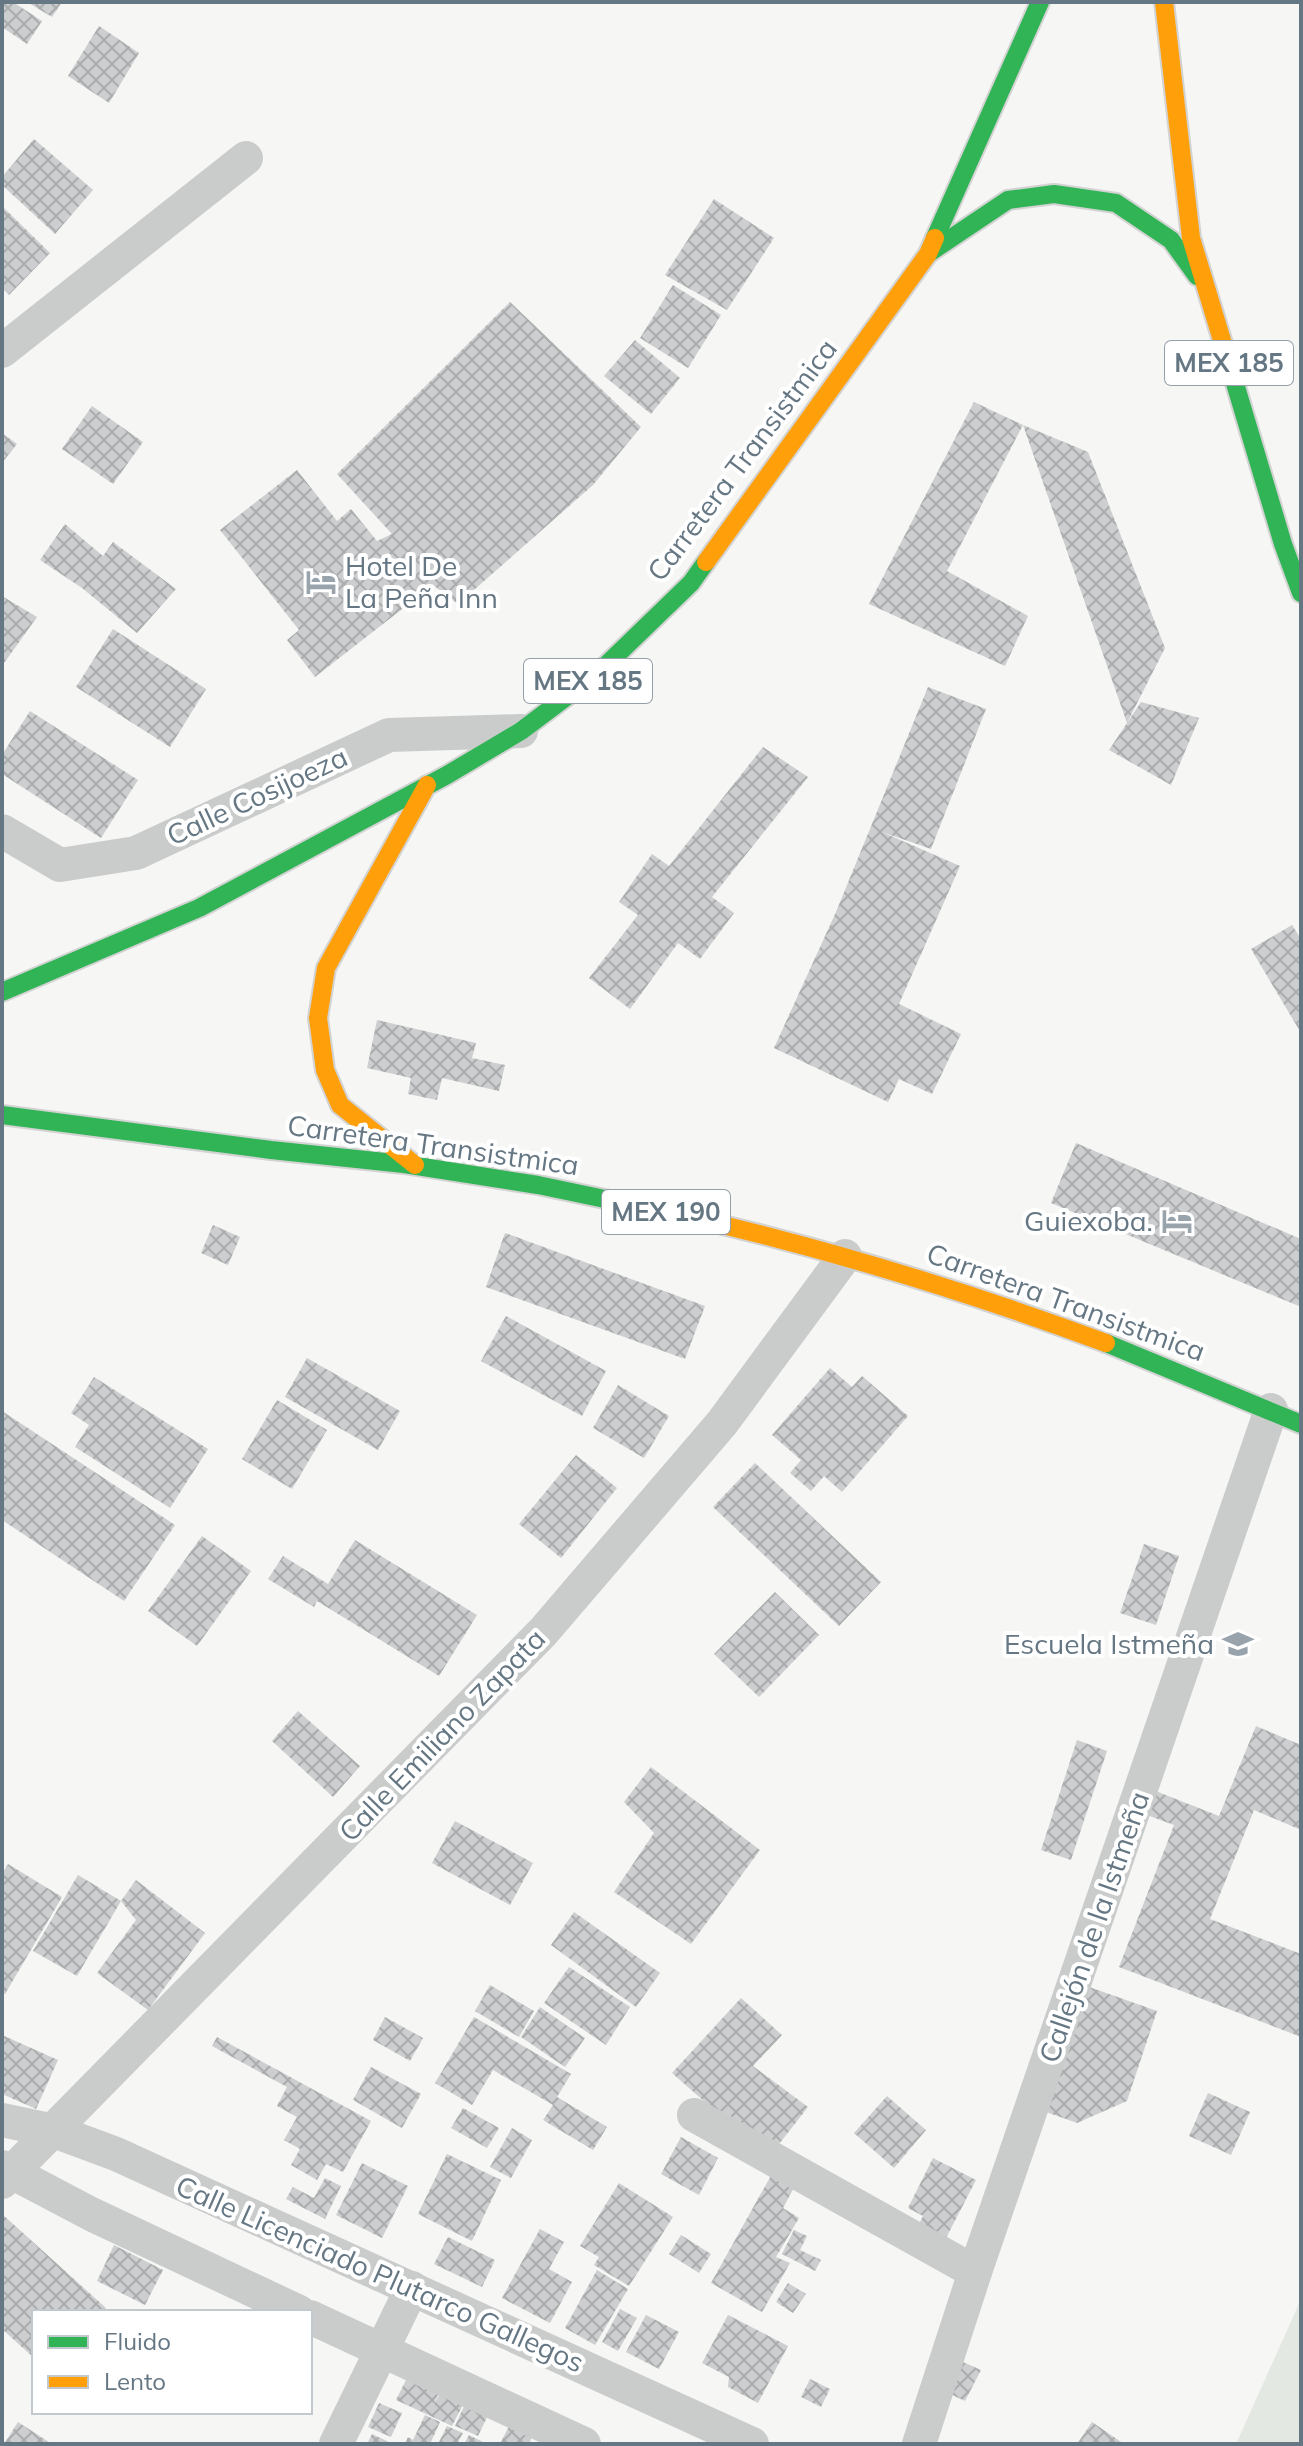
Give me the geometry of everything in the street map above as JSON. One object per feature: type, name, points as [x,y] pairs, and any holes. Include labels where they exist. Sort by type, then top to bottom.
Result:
[{"type":"main road","name":"Carretera Transistmica","points":[[2,992],[199,908],[521,731],[598,673],[691,583],[928,254],[961,186],[1040,2]]},
{"type":"main road","name":"MEX 185","points":[[1164,2],[1191,238],[1292,544],[1301,593]]},
{"type":"main road","points":[[928,254],[1008,200],[1054,194],[1116,203],[1171,240],[1207,291]]},
{"type":"main road","points":[[415,1165],[340,1105],[325,1070],[318,1018],[326,968],[427,785]]},
{"type":"main road","name":"Carretera Transistmica","points":[[2,1115],[311,1155],[415,1165],[608,1198],[845,1256],[981,1298],[1147,1360],[1286,1417]]},
{"type":"street","points":[[2,351],[246,158]]},
{"type":"street","name":"Calle Cosijoeza","points":[[2,831],[60,865],[136,853],[389,735],[521,731]]},
{"type":"street","name":"Calle Emiliano Zapata","points":[[5,2174],[54,2131],[543,1632],[722,1423],[845,1256]]},
{"type":"street","name":"Callejón de la Istmeña","points":[[919,2444],[975,2272],[1286,1417]]},
{"type":"street","points":[[694,2115],[975,2272]]},
{"type":"street","name":"Calle Licenciado Plutarco Gallegos","points":[[2,2120],[54,2131],[116,2154],[752,2444]]},
{"type":"street","points":[[5,2174],[295,2310]]},
{"type":"street","points":[[336,2444],[412,2288]]},
{"type":"street","points":[[312,2318],[584,2444]]},
{"type":"shaded area","points":[[1301,2299],[1301,2444],[1236,2444]]},
{"type":"building","points":[[2,2],[13,2],[42,21],[27,44],[2,27]]},
{"type":"building","points":[[27,2],[62,2],[52,17]]},
{"type":"building","points":[[99,26],[139,53],[109,103],[68,76]]},
{"type":"building","points":[[34,139],[93,190],[55,234],[2,185],[2,177]]},
{"type":"building","points":[[714,199],[774,238],[727,310],[665,275]]},
{"type":"building","points":[[2,206],[50,253],[9,295],[2,288]]},
{"type":"building","points":[[673,285],[721,315],[688,368],[640,338]]},
{"type":"building","points":[[510,302],[641,427],[593,485],[458,604],[433,585],[315,677],[287,640],[299,630],[220,530],[297,470],[337,521],[351,509],[377,541],[392,534],[337,474]]},
{"type":"building","points":[[635,340],[680,378],[651,414],[604,376]]},
{"type":"building","points":[[974,402],[1023,425],[947,571],[1028,616],[1005,666],[869,604]]},
{"type":"building","points":[[92,406],[143,442],[113,484],[62,449]]},
{"type":"building","points":[[1023,425],[1088,452],[1165,648],[1127,723]]},
{"type":"building","points":[[2,433],[17,444],[2,463]]},
{"type":"building","points":[[65,524],[103,556],[113,542],[176,589],[137,633],[82,588],[40,560]]},
{"type":"building","points":[[2,596],[37,617],[2,666]]},
{"type":"building","points":[[113,629],[206,689],[170,747],[76,687]]},
{"type":"building","points":[[928,687],[986,709],[931,849],[882,832],[960,866],[899,1004],[961,1034],[932,1094],[899,1079],[888,1102],[774,1048],[836,912]]},
{"type":"building","points":[[1141,702],[1199,718],[1171,785],[1109,750]]},
{"type":"building","points":[[30,711],[138,780],[101,838],[2,774],[2,755]]},
{"type":"building","points":[[763,747],[808,777],[712,897],[734,913],[700,959],[678,943],[630,1009],[589,978],[638,915],[619,902],[652,854],[669,866]]},
{"type":"building","points":[[1292,925],[1301,939],[1301,1033],[1251,949]]},
{"type":"building","points":[[377,1020],[476,1043],[472,1058],[505,1065],[499,1091],[442,1078],[437,1100],[408,1094],[411,1078],[367,1068]]},
{"type":"building","name":"Guiexoba.","points":[[1076,1143],[1301,1239],[1301,1307],[1051,1203]]},
{"type":"building","points":[[213,1225],[240,1237],[228,1265],[201,1253]]},
{"type":"building","points":[[505,1233],[705,1306],[685,1359],[486,1287]]},
{"type":"building","points":[[506,1316],[606,1371],[582,1416],[481,1361]]},
{"type":"building","points":[[307,1358],[400,1411],[378,1450],[285,1397]]},
{"type":"building","points":[[830,1368],[852,1387],[862,1376],[908,1416],[842,1492],[824,1476],[811,1491],[790,1473],[801,1460],[772,1435]]},
{"type":"building","points":[[94,1377],[208,1449],[170,1508],[75,1447],[89,1425],[71,1413]]},
{"type":"building","points":[[618,1385],[669,1416],[644,1458],[593,1428]]},
{"type":"building","points":[[277,1400],[327,1430],[292,1489],[242,1459]]},
{"type":"building","points":[[2,1411],[175,1525],[124,1601],[2,1520]]},
{"type":"building","points":[[576,1455],[617,1488],[561,1558],[519,1524]]},
{"type":"building","points":[[755,1463],[881,1582],[839,1626],[713,1507]]},
{"type":"building","points":[[202,1536],[251,1571],[197,1646],[148,1611]]},
{"type":"building","points":[[355,1540],[477,1615],[439,1676],[317,1601],[314,1607],[268,1579],[283,1556],[328,1584]]},
{"type":"building","points":[[1144,1544],[1179,1556],[1156,1625],[1120,1613]]},
{"type":"building","points":[[775,1592],[819,1635],[759,1697],[714,1654]]},
{"type":"building","points":[[298,1711],[360,1766],[333,1797],[272,1741]]},
{"type":"building","points":[[1256,1726],[1301,1745],[1301,1830],[1254,1810],[1210,1919],[1301,1954],[1301,2037],[1119,1967],[1174,1825],[1144,1814],[1153,1790],[1219,1816]]},
{"type":"building","points":[[1077,1740],[1107,1751],[1071,1860],[1041,1850]]},
{"type":"building","points":[[651,1767],[760,1850],[691,1944],[614,1892],[654,1833],[624,1802]]},
{"type":"building","points":[[455,1821],[533,1863],[510,1905],[432,1863]]},
{"type":"building","points":[[8,1864],[62,1897],[5,1994],[2,1992],[2,1874]]},
{"type":"building","points":[[78,1875],[121,1901],[77,1976],[33,1951]]},
{"type":"building","points":[[136,1880],[205,1933],[148,2010],[97,1973],[136,1920],[121,1901]]},
{"type":"building","points":[[574,1912],[660,1973],[636,2007],[551,1945]]},
{"type":"building","points":[[569,1967],[630,2007],[606,2045],[544,2003]]},
{"type":"building","points":[[1078,1983],[1157,2011],[1127,2101],[1077,2123],[1035,2108]]},
{"type":"building","points":[[490,1985],[534,2011],[519,2037],[475,2011]]},
{"type":"building","points":[[741,1998],[782,2035],[753,2066],[808,2107],[776,2148],[714,2110],[672,2073]]},
{"type":"building","points":[[540,2007],[585,2038],[565,2067],[521,2037]]},
{"type":"building","points":[[385,2017],[423,2038],[410,2061],[373,2040]]},
{"type":"building","points":[[474,2017],[571,2074],[557,2097],[607,2127],[593,2150],[543,2120],[553,2105],[493,2070],[472,2105],[435,2083]]},
{"type":"building","points":[[2,2035],[58,2060],[36,2109],[2,2094]]},
{"type":"building","points":[[217,2037],[371,2121],[343,2172],[326,2164],[317,2180],[291,2165],[300,2149],[284,2140],[297,2117],[277,2106],[287,2087],[212,2046]]},
{"type":"building","points":[[371,2067],[421,2094],[402,2128],[353,2100]]},
{"type":"building","points":[[1208,2093],[1250,2112],[1231,2155],[1189,2136]]},
{"type":"building","points":[[887,2096],[926,2130],[894,2168],[854,2133]]},
{"type":"building","points":[[463,2108],[499,2128],[487,2148],[451,2128]]},
{"type":"building","points":[[512,2128],[532,2140],[511,2178],[490,2167]]},
{"type":"building","points":[[681,2137],[718,2158],[699,2195],[661,2174]]},
{"type":"building","points":[[447,2154],[501,2180],[472,2241],[418,2214]]},
{"type":"building","points":[[933,2158],[976,2180],[945,2240],[918,2226],[923,2216],[908,2208]]},
{"type":"building","points":[[362,2163],[408,2186],[382,2238],[336,2215]]},
{"type":"building","points":[[773,2172],[796,2184],[783,2208],[799,2218],[776,2257],[790,2263],[762,2312],[711,2283]]},
{"type":"building","points":[[325,2178],[341,2186],[325,2219],[286,2199],[293,2187],[314,2198]]},
{"type":"building","points":[[619,2183],[673,2217],[629,2286],[594,2265],[599,2257],[580,2246]]},
{"type":"building","points":[[2,2214],[106,2308],[32,2310],[32,2356],[2,2329]]},
{"type":"building","points":[[540,2229],[564,2242],[549,2269],[572,2282],[550,2323],[502,2298]]},
{"type":"building","points":[[794,2230],[807,2236],[800,2250],[821,2260],[815,2271],[782,2254]]},
{"type":"building","points":[[681,2235],[711,2254],[699,2273],[669,2254]]},
{"type":"building","points":[[448,2237],[495,2260],[482,2287],[434,2264]]},
{"type":"building","points":[[114,2245],[163,2270],[145,2305],[97,2281]]},
{"type":"building","points":[[597,2270],[628,2289],[595,2345],[565,2328]]},
{"type":"building","points":[[788,2283],[806,2294],[793,2313],[776,2302]]},
{"type":"building","points":[[620,2309],[637,2318],[618,2351],[602,2342]]},
{"type":"building","points":[[646,2315],[679,2332],[659,2369],[626,2352]]},
{"type":"building","points":[[728,2315],[788,2346],[758,2403],[728,2387],[729,2377],[702,2363]]},
{"type":"building","points":[[954,2358],[981,2370],[965,2401],[939,2389]]},
{"type":"building","points":[[408,2376],[440,2391],[433,2405],[441,2392],[464,2403],[452,2426],[396,2400]]},
{"type":"building","points":[[810,2379],[830,2389],[821,2407],[801,2397]]},
{"type":"building","points":[[466,2402],[489,2413],[478,2436],[455,2426]]},
{"type":"building","points":[[379,2403],[402,2413],[391,2437],[368,2427]]},
{"type":"building","points":[[425,2415],[440,2422],[430,2444],[405,2444],[408,2437],[413,2440]]},
{"type":"building","points":[[512,2420],[535,2430],[529,2444],[500,2444]]},
{"type":"building","points":[[18,2422],[52,2444],[4,2444]]},
{"type":"building","points":[[1092,2422],[1124,2444],[1077,2444]]},
{"type":"building","points":[[447,2426],[463,2433],[457,2444],[438,2444]]},
{"type":"building","points":[[372,2434],[393,2444],[367,2444]]},
{"type":"building","points":[[469,2435],[487,2444],[464,2444]]},
{"type":"traffic: fast","points":[[935,238],[1040,2]]},
{"type":"traffic: fast","points":[[929,253],[1008,200],[1054,194],[1116,203],[1171,240],[1197,276]]},
{"type":"traffic: fast","points":[[1231,370],[1283,544],[1301,593]]},
{"type":"traffic: fast","points":[[2,992],[199,908],[447,775],[521,731],[598,673],[691,583],[706,562]]},
{"type":"traffic: fast","points":[[2,1115],[404,1164],[538,1185],[667,1212]]},
{"type":"traffic: fast","points":[[1106,1343],[1301,1424]]},
{"type":"traffic: slow","points":[[1164,2],[1191,238],[1231,370]]},
{"type":"traffic: slow","points":[[706,562],[928,254],[935,238]]},
{"type":"traffic: slow","points":[[415,1165],[340,1105],[325,1070],[318,1018],[326,968],[427,785]]},
{"type":"traffic: slow","points":[[667,1212],[889,1270],[1106,1343]]},
{"type":"place","name":"Hotel De La Peña Inn","points":[[321,582]]},
{"type":"place","name":"Guiexoba.","points":[[1177,1221]]},
{"type":"place","name":"Escuela Istmeña","points":[[1238,1644]]}]
